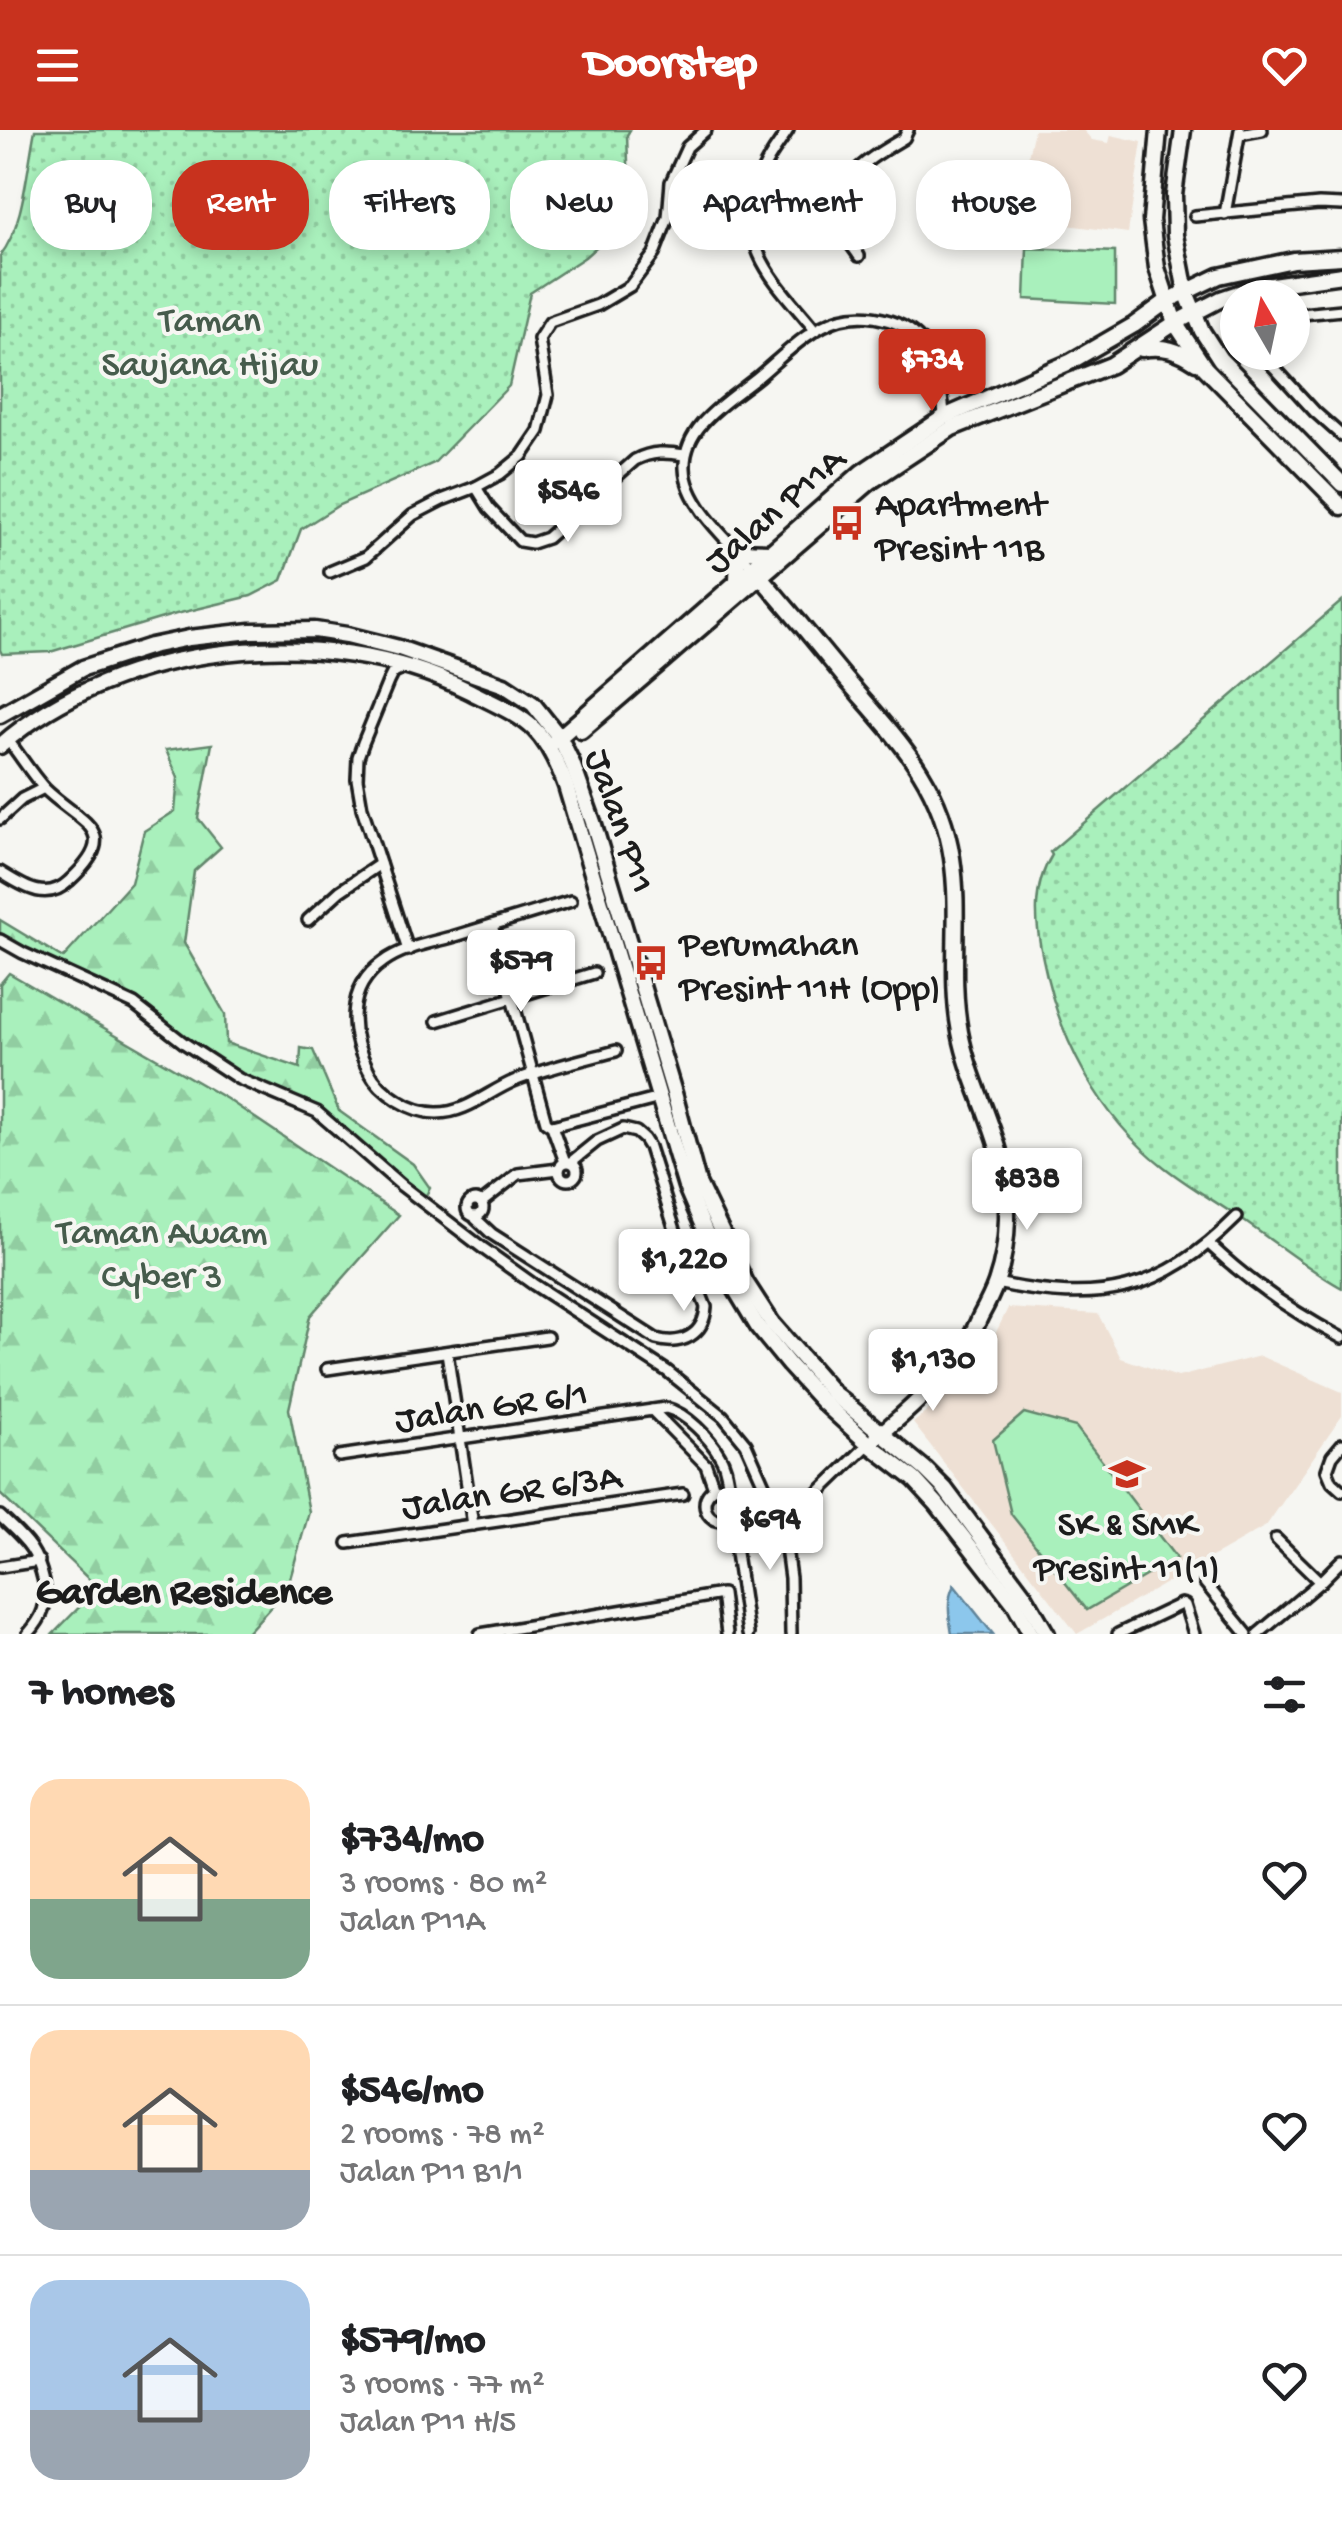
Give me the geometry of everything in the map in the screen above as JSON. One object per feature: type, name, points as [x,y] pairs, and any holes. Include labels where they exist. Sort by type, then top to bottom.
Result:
[{"type":"main road","points":[[1159,130],[1151,220],[1157,268],[1175,324],[1205,368],[1342,507]]},
{"type":"main road","points":[[1183,130],[1174,195],[1175,235],[1186,292],[1202,332],[1220,359]]},
{"type":"main road","name":"Jalan P11A","points":[[774,557],[862,472],[944,418],[1070,362],[1134,325],[1166,301],[1218,276],[1294,260],[1342,258]]},
{"type":"main road","points":[[1181,264],[1198,278],[1218,276]]},
{"type":"main road","points":[[1134,325],[1154,296],[1157,268]]},
{"type":"main road","name":"Jalan P11A","points":[[1306,280],[1342,275]]},
{"type":"main road","name":"Jalan P11A","points":[[557,746],[756,572],[870,482],[952,428],[1087,376],[1220,300]]},
{"type":"main road","points":[[1220,301],[1209,318],[1220,359]]},
{"type":"main road","points":[[1136,350],[1158,346],[1174,350],[1205,368]]},
{"type":"main road","points":[[1231,370],[1342,484]]},
{"type":"main road","points":[[738,551],[774,557],[780,599],[738,588],[738,551]]},
{"type":"main road","points":[[756,572],[908,750],[944,820],[953,862],[953,967],[960,1033],[996,1142],[1006,1196],[1002,1261],[972,1335],[954,1363],[869,1444]]},
{"type":"main road","name":"Jalan P11A","points":[[557,746],[580,718],[738,588]]},
{"type":"main road","name":"Jalan P11","points":[[0,714],[83,668],[151,646],[251,631],[315,630],[382,643],[504,685],[533,704],[544,716],[593,822],[698,1183],[730,1253],[772,1323],[822,1382],[945,1489],[1025,1596],[1047,1634]]},
{"type":"main road","name":"Jalan P11","points":[[2,742],[76,696],[140,670],[247,650],[312,652],[373,659],[407,668],[448,681],[521,717],[557,746],[686,1187],[716,1258],[758,1326],[789,1365],[822,1402],[938,1504],[1014,1603],[1031,1634]]},
{"type":"main road","points":[[2,742],[27,698]]},
{"type":"main road","points":[[544,716],[560,720],[580,718]]},
{"type":"main road","points":[[668,1075],[660,1098],[679,1113]]},
{"type":"street","points":[[330,572],[366,557],[414,515],[500,474],[522,456],[539,431],[548,395],[539,339],[550,322],[598,305],[630,286],[654,254],[668,218],[671,182],[687,147],[706,130]]},
{"type":"street","points":[[788,130],[759,180],[755,239],[767,270],[814,330]]},
{"type":"street","points":[[858,256],[842,230],[838,205],[842,190],[861,164],[904,138],[908,130]]},
{"type":"street","points":[[1225,214],[1240,132],[1262,130]]},
{"type":"street","points":[[1195,216],[1342,205]]},
{"type":"street","points":[[1310,313],[1342,310]]},
{"type":"street","points":[[756,572],[700,508],[686,482],[685,455],[698,426],[814,330],[840,319],[864,316],[884,318],[902,326],[927,348],[941,391],[944,418]]},
{"type":"street","points":[[1276,370],[1342,436]]},
{"type":"street","points":[[941,391],[964,410]]},
{"type":"street","points":[[476,487],[520,542],[532,543],[547,538],[647,453],[685,455]]},
{"type":"street","points":[[373,659],[388,682]]},
{"type":"street","points":[[407,668],[392,674],[388,682],[362,743],[357,780],[362,808],[408,950]]},
{"type":"street","points":[[0,872],[44,893],[65,886],[95,849],[95,833],[86,820],[44,788],[2,742]]},
{"type":"street","points":[[0,819],[22,799],[44,788]]},
{"type":"street","points":[[308,920],[340,891],[380,864]]},
{"type":"street","points":[[571,901],[408,950],[381,962],[358,989],[354,1010],[361,1055],[382,1088],[421,1111],[436,1113],[453,1112],[532,1074],[616,1050]]},
{"type":"street","points":[[492,925],[546,1122],[552,1126],[565,1164]]},
{"type":"street","points":[[0,940],[134,1004],[199,1054],[239,1078],[317,1112],[402,1186],[484,1249],[667,1371],[723,1416],[746,1444],[769,1496],[781,1510],[790,1578],[790,1634]]},
{"type":"street","points":[[437,1021],[594,972]]},
{"type":"street","points":[[552,1126],[660,1098]]},
{"type":"street","points":[[624,1129],[636,1132],[649,1147],[675,1230],[706,1307],[697,1329],[684,1341],[656,1339],[492,1234],[468,1212],[472,1201],[481,1203],[518,1174],[565,1164],[597,1141],[624,1129]]},
{"type":"street","points":[[996,1283],[1066,1294],[1120,1290],[1166,1273],[1209,1244],[1237,1218]]},
{"type":"street","points":[[1209,1244],[1286,1306],[1342,1338]]},
{"type":"street","points":[[326,1369],[547,1337]]},
{"type":"street","points":[[447,1352],[473,1525]]},
{"type":"street","points":[[652,1410],[674,1410],[720,1454],[729,1488],[740,1502],[737,1513],[728,1520],[717,1520],[705,1508],[706,1496],[714,1488],[729,1488]]},
{"type":"street","points":[[652,1410],[706,1465],[714,1488]]},
{"type":"street","name":"Jalan GR 6/1","points":[[339,1456],[652,1410]]},
{"type":"street","points":[[781,1510],[794,1511],[807,1504],[869,1444]]},
{"type":"street","points":[[1342,1444],[1327,1470],[1342,1491]]},
{"type":"street","points":[[706,1465],[720,1454]]},
{"type":"street","name":"Jalan GR 6/3A","points":[[348,1543],[683,1494]]},
{"type":"street","points":[[740,1502],[769,1496]]},
{"type":"street","points":[[0,1516],[27,1542],[39,1561],[46,1609],[28,1634]]},
{"type":"street","points":[[728,1520],[748,1634]]},
{"type":"street","points":[[1276,1539],[1320,1582]]},
{"type":"street","points":[[1258,1634],[1342,1560]]},
{"type":"street","points":[[0,1567],[39,1561]]},
{"type":"street","points":[[1205,1584],[1247,1634]]},
{"type":"street","points":[[480,1634],[722,1594],[727,1634]]},
{"type":"street","points":[[1118,1634],[1181,1604],[1185,1605],[1194,1634]]},
{"type":"shaded area","points":[[1034,130],[1083,130],[1092,140],[1109,143],[1111,135],[1142,142],[1128,233],[1071,226],[1071,160],[1027,160]]},
{"type":"shaded area","name":"SK & SMK Presint 11(1)","points":[[1008,1308],[1098,1314],[1121,1358],[1178,1377],[1260,1356],[1342,1392],[1342,1416],[1266,1526],[1077,1634],[913,1423],[978,1369]]},
{"type":"green space","name":"Taman Saujana Hijau","points":[[35,130],[630,130],[628,160],[510,160],[510,250],[593,250],[530,293],[509,386],[434,463],[339,505],[301,529],[282,580],[251,596],[50,652],[2,654],[0,256],[20,213],[30,161],[30,250],[152,250],[152,160],[30,160]]},
{"type":"green space","points":[[1027,250],[1115,252],[1115,304],[1025,299]]},
{"type":"green space","points":[[1342,601],[1342,1288],[1173,1174],[1120,1125],[1085,1074],[1060,1018],[1040,946],[1037,906],[1050,852]]},
{"type":"green space","points":[[212,744],[198,818],[221,847],[194,871],[184,943],[225,1014],[226,1043],[300,1068],[301,1048],[313,1050],[339,1111],[413,1164],[430,1188],[425,1197],[316,1107],[242,1076],[182,1036],[0,935],[0,920],[63,958],[131,883],[144,831],[175,811],[178,778],[166,750]]},
{"type":"green space","name":"Taman Awam Cyber 3","points":[[9,973],[227,1099],[399,1215],[310,1316],[289,1409],[309,1512],[287,1589],[246,1634],[53,1634],[98,1588],[0,1494],[0,984]]},
{"type":"green space","points":[[1024,1413],[1076,1427],[1176,1558],[1087,1610],[1011,1514],[993,1440]]},
{"type":"water","points":[[954,1585],[993,1634],[952,1634],[949,1603]]},
{"type":"place","name":"Apartment Presint 11B","points":[[847,523]]},
{"type":"place","name":"Perumahan Presint 11H (Opp)","points":[[651,963]]},
{"type":"place","name":"SK & SMK Presint 11(1)","points":[[1127,1474]]},
{"type":"district","name":"Garden Residence","points":[[184,1588]]}]
